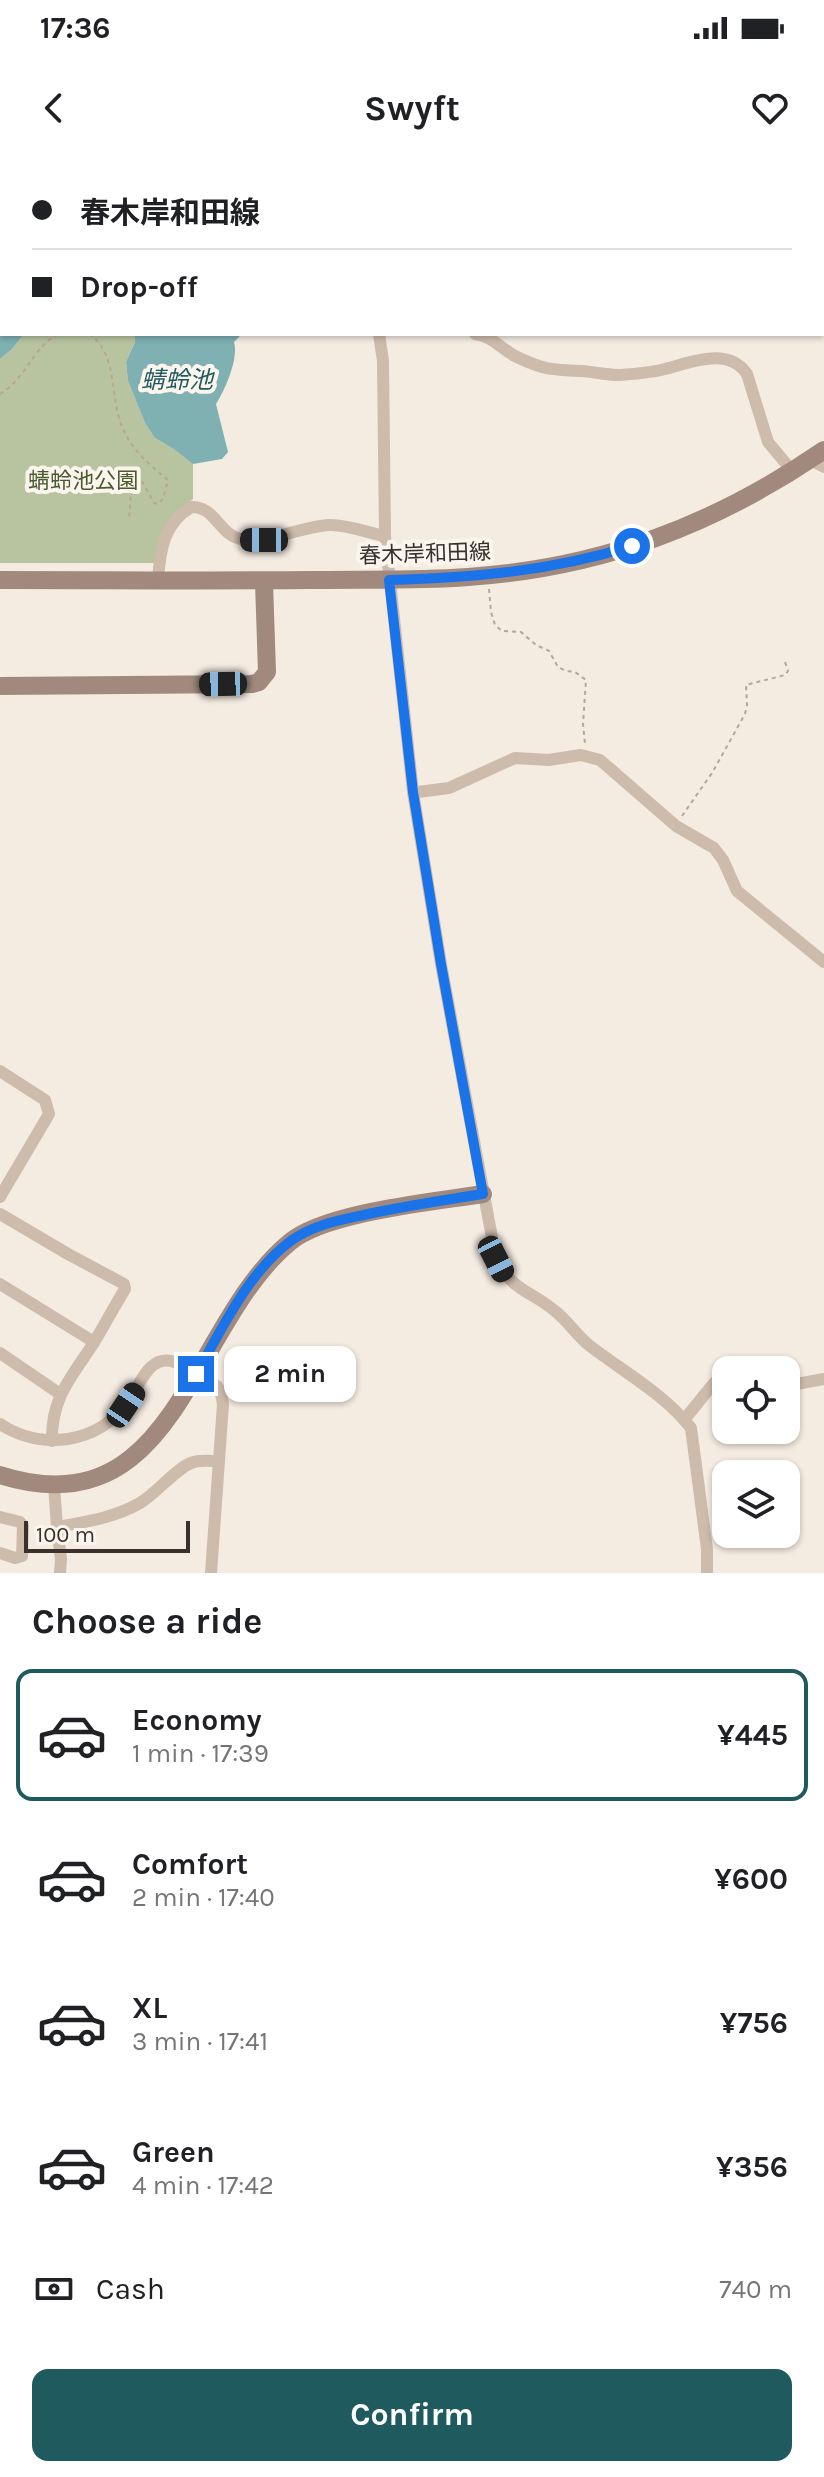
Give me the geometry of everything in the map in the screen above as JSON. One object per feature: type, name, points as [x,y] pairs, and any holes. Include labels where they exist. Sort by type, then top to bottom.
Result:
[{"type":"street","points":[[379,336],[383,361],[385,536],[413,792],[441,964],[496,1259],[504,1276],[554,1310],[587,1344],[662,1399],[691,1428],[707,1549],[707,1573]]},
{"type":"street","points":[[488,336],[512,355],[555,371],[632,374],[658,371],[708,357],[742,366],[768,442],[793,472]]},
{"type":"street","name":"春木岸和田線","points":[[0,580],[389,580],[488,576],[558,566],[654,539],[710,517],[819,459]]},
{"type":"street","points":[[158,580],[164,538],[181,513],[191,507],[205,509],[231,537],[243,540],[264,540],[330,525],[385,536]]},
{"type":"street","points":[[0,686],[259,682],[267,672],[264,582]]},
{"type":"street","points":[[418,792],[449,788],[515,758],[549,760],[586,756],[600,760],[676,826],[714,848],[737,891],[824,962]]},
{"type":"street","points":[[0,1197],[49,1114],[45,1100],[1,1075]]},
{"type":"street","points":[[0,1475],[29,1484],[83,1482],[123,1466],[142,1451],[161,1429],[263,1267],[292,1240],[322,1224],[483,1194]]},
{"type":"street","points":[[0,1214],[124,1284],[125,1289],[60,1394],[52,1420],[52,1441]]},
{"type":"street","points":[[0,1284],[94,1342]]},
{"type":"street","points":[[0,1353],[60,1394]]},
{"type":"street","points":[[0,1424],[30,1439],[52,1441],[81,1437],[103,1426],[126,1405],[152,1366],[165,1360],[179,1362],[217,1387],[223,1404],[211,1573]]},
{"type":"street","points":[[800,1383],[824,1379]]},
{"type":"street","points":[[684,1420],[712,1385]]},
{"type":"street","points":[[57,1527],[101,1519],[129,1508],[159,1490],[193,1462],[219,1461]]},
{"type":"street","points":[[54,1485],[60,1573]]},
{"type":"street","points":[[0,1517],[20,1522],[23,1526],[22,1556],[15,1558],[0,1553]]},
{"type":"path","points":[[0,394],[17,380],[44,344],[55,336]]},
{"type":"path","points":[[91,336],[107,354],[116,411],[125,434],[142,456],[168,480],[163,499],[158,504],[154,503],[138,474],[132,475],[129,520]]},
{"type":"path","points":[[488,576],[495,625],[502,631],[521,632],[549,651],[558,667],[575,672],[586,680],[583,724],[586,756]]},
{"type":"path","points":[[676,826],[740,724],[747,705],[746,685],[785,675],[788,671],[784,659]]},
{"type":"green space","name":"蜻蛉池公園","points":[[22,336],[134,336],[135,342],[126,362],[128,381],[145,423],[155,438],[193,464],[193,499],[166,527],[155,563],[0,563],[0,359]]},
{"type":"water","points":[[0,336],[22,336],[12,349],[0,359]]},
{"type":"water","name":"蜻蛉池","points":[[134,336],[240,336],[234,342],[233,365],[216,404],[228,452],[222,459],[193,464],[155,438],[145,423],[128,381],[126,362],[135,342]]},
{"type":"route","points":[[196,1374],[263,1267],[292,1240],[322,1224],[483,1194],[413,792],[389,580],[513,573],[558,566],[632,546]]}]
